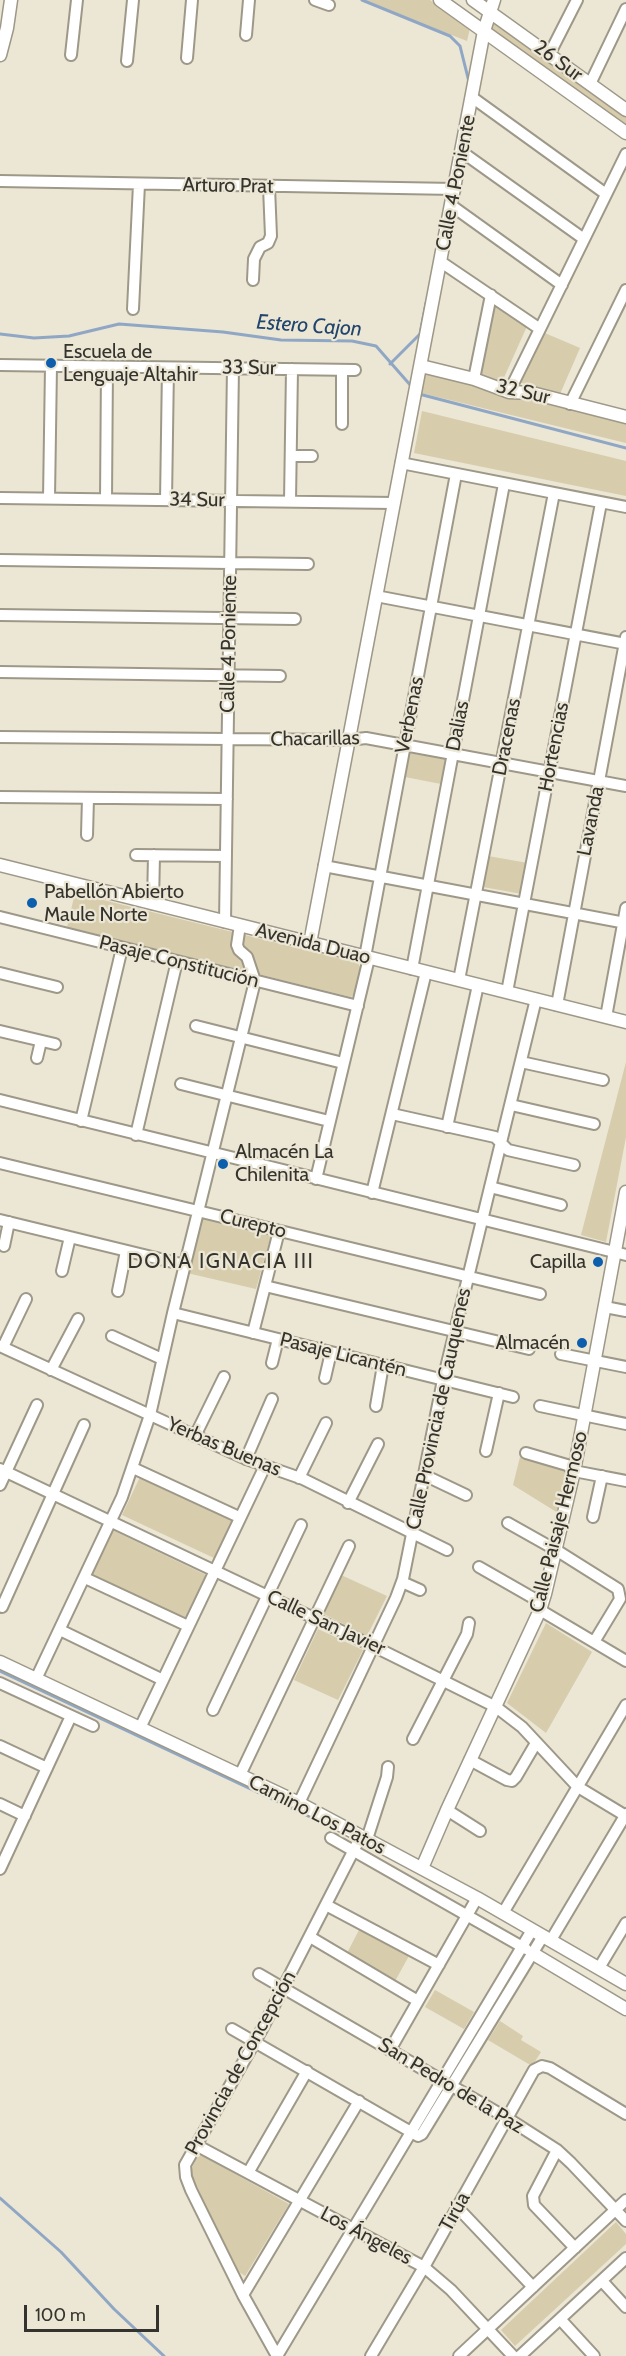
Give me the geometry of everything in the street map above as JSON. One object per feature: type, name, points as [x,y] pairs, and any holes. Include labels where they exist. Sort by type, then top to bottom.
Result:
[{"type":"street","points":[[0,55],[11,0]]},
{"type":"street","points":[[71,55],[77,0]]},
{"type":"street","points":[[127,61],[133,0]]},
{"type":"street","points":[[186,58],[192,0]]},
{"type":"street","points":[[246,34],[249,0]]},
{"type":"street","points":[[315,0],[329,5]]},
{"type":"street","points":[[440,0],[626,133]]},
{"type":"street","name":"26 Sur","points":[[473,0],[492,6],[549,55],[626,110]]},
{"type":"street","points":[[549,55],[576,0]]},
{"type":"street","name":"Calle 4 Poniente","points":[[401,464],[419,380],[484,31],[492,6]]},
{"type":"street","points":[[590,84],[626,9]]},
{"type":"street","points":[[472,98],[606,194]]},
{"type":"street","points":[[462,152],[584,239]]},
{"type":"street","points":[[509,392],[626,154]]},
{"type":"street","name":"Arturo Prat","points":[[0,181],[455,189]]},
{"type":"street","points":[[133,309],[139,184]]},
{"type":"street","points":[[253,279],[254,260],[260,247],[268,243],[272,236],[269,187]]},
{"type":"street","points":[[452,206],[562,285]]},
{"type":"street","points":[[441,262],[540,329]]},
{"type":"street","points":[[570,404],[626,290]]},
{"type":"street","points":[[474,379],[491,295]]},
{"type":"street","name":"33 Sur","points":[[0,365],[355,370]]},
{"type":"street","points":[[49,498],[51,366]]},
{"type":"street","name":"32 Sur","points":[[421,366],[474,379],[509,392],[532,393],[626,417]]},
{"type":"street","points":[[106,499],[107,367]]},
{"type":"street","name":"Calle 4 Poniente","points":[[225,922],[233,367]]},
{"type":"street","points":[[166,500],[168,368]]},
{"type":"street","points":[[290,501],[292,369]]},
{"type":"street","points":[[342,370],[342,424]]},
{"type":"street","points":[[291,456],[312,456]]},
{"type":"street","points":[[310,943],[401,464],[626,507]]},
{"type":"street","name":"Verbenas","points":[[316,1179],[367,957],[380,876],[456,474]]},
{"type":"street","name":"Dalias","points":[[412,969],[504,484]]},
{"type":"street","name":"Dracenas","points":[[459,980],[554,494]]},
{"type":"street","name":"34 Sur","points":[[0,498],[394,503]]},
{"type":"street","name":"Hortencias","points":[[507,992],[602,503]]},
{"type":"street","points":[[0,560],[308,564]]},
{"type":"street","points":[[376,596],[626,642]]},
{"type":"street","points":[[0,615],[295,619]]},
{"type":"street","name":"Lavanda","points":[[557,1005],[626,642]]},
{"type":"street","points":[[0,672],[280,676]]},
{"type":"street","name":"Chacarillas","points":[[0,737],[228,740],[366,738],[626,786]]},
{"type":"street","points":[[0,797],[227,799]]},
{"type":"street","points":[[87,835],[88,798]]},
{"type":"street","points":[[136,855],[226,856]]},
{"type":"street","points":[[153,904],[154,855]]},
{"type":"street","name":"Avenida Duao","points":[[0,865],[626,1022]]},
{"type":"street","points":[[324,866],[625,923]]},
{"type":"street","points":[[606,1017],[626,908]]},
{"type":"street","name":"Pasaje Constitución","points":[[0,917],[357,1006]]},
{"type":"street","points":[[36,1679],[112,1522],[134,1468],[150,1415],[255,981],[247,957],[237,945],[240,925]]},
{"type":"street","points":[[81,1121],[122,948]]},
{"type":"street","points":[[136,1135],[177,961]]},
{"type":"street","points":[[372,1193],[426,972]]},
{"type":"street","points":[[0,973],[57,987]]},
{"type":"street","points":[[447,1127],[478,985]]},
{"type":"street","name":"Calle Provincia de Cauquenes","points":[[298,1803],[402,1582],[443,1380],[536,999]]},
{"type":"street","points":[[196,1026],[343,1063]]},
{"type":"street","points":[[0,1031],[55,1044]]},
{"type":"street","points":[[37,1058],[41,1041]]},
{"type":"street","points":[[521,1062],[603,1080]]},
{"type":"street","points":[[181,1084],[329,1121]]},
{"type":"street","points":[[0,1101],[621,1254]]},
{"type":"street","points":[[510,1105],[594,1124]]},
{"type":"street","points":[[392,1114],[495,1137],[508,1150],[574,1165]]},
{"type":"street","name":"Curepto","points":[[0,1163],[540,1294]]},
{"type":"street","points":[[490,1187],[561,1205]]},
{"type":"street","name":"Calle Paisaje Hermoso","points":[[422,1868],[541,1607],[574,1471],[605,1307],[621,1254],[626,1193]]},
{"type":"street","points":[[3,1246],[4,1221],[185,1265]]},
{"type":"street","points":[[253,1333],[279,1231]]},
{"type":"street","points":[[62,1271],[70,1237]]},
{"type":"street","points":[[117,1290],[126,1251]]},
{"type":"street","points":[[265,1286],[529,1349]]},
{"type":"street","points":[[1,1346],[26,1299]]},
{"type":"street","points":[[605,1307],[626,1311]]},
{"type":"street","name":"Pasaje Licantén","points":[[173,1313],[513,1397]]},
{"type":"street","points":[[51,1370],[78,1319]]},
{"type":"street","points":[[112,1336],[162,1359]]},
{"type":"street","points":[[272,1363],[278,1339]]},
{"type":"street","name":"Yerbas Buenas","points":[[1,1346],[246,1459],[299,1478],[447,1550]]},
{"type":"street","points":[[325,1378],[331,1352]]},
{"type":"street","points":[[561,1354],[626,1367]]},
{"type":"street","points":[[376,1406],[382,1365]]},
{"type":"street","points":[[195,1436],[224,1377]]},
{"type":"street","points":[[486,1451],[499,1393]]},
{"type":"street","points":[[246,1459],[272,1399]]},
{"type":"street","points":[[0,1485],[3,1470],[37,1405]]},
{"type":"street","points":[[540,1406],[626,1424]]},
{"type":"street","points":[[299,1478],[326,1423]]},
{"type":"street","points":[[2,1607],[84,1425]]},
{"type":"street","points":[[348,1503],[378,1444]]},
{"type":"street","points":[[526,1453],[567,1465],[574,1471],[626,1481]]},
{"type":"street","points":[[140,1728],[265,1466]]},
{"type":"street","points":[[134,1468],[239,1518]]},
{"type":"street","name":"Calle San Javier","points":[[3,1470],[444,1680],[496,1707],[522,1727],[578,1787],[626,1815]]},
{"type":"street","points":[[424,1475],[466,1495]]},
{"type":"street","points":[[594,1517],[602,1476]]},
{"type":"street","points":[[508,1523],[615,1586],[620,1592],[620,1599],[594,1642]]},
{"type":"street","points":[[213,1710],[300,1525]]},
{"type":"street","points":[[240,1776],[349,1546]]},
{"type":"street","points":[[479,1567],[626,1661]]},
{"type":"street","points":[[85,1578],[189,1626]]},
{"type":"street","points":[[402,1582],[420,1590]]},
{"type":"street","points":[[413,1739],[467,1634],[469,1623]]},
{"type":"street","points":[[60,1630],[163,1680]]},
{"type":"street","name":"Camino Los Patos","points":[[0,1662],[298,1803],[477,1898],[626,1984]]},
{"type":"street","points":[[0,1683],[93,1726]]},
{"type":"street","points":[[503,1913],[626,1705]]},
{"type":"street","points":[[0,1867],[71,1716]]},
{"type":"street","points":[[470,1760],[512,1781],[536,1743]]},
{"type":"street","points":[[0,1746],[47,1768]]},
{"type":"street","name":"Provincia de Concepción","points":[[277,2356],[243,2295],[186,2177],[185,2165],[256,2042],[354,1851],[364,1837],[387,1777],[388,1767]]},
{"type":"street","points":[[0,1804],[25,1816]]},
{"type":"street","points":[[447,1810],[480,1831]]},
{"type":"street","points":[[232,2029],[418,2136],[422,2134],[447,2083],[527,1950],[542,1935],[626,1815]]},
{"type":"street","name":"Camino Los Patos","points":[[331,1838],[468,1914],[626,2008]]},
{"type":"street","points":[[390,2050],[477,1898]]},
{"type":"street","points":[[326,1905],[439,1965]]},
{"type":"street","points":[[598,1968],[626,1923]]},
{"type":"street","points":[[310,1936],[418,2001]]},
{"type":"street","name":"San Pedro de la Paz","points":[[259,1974],[507,2118],[557,2151],[626,2221]]},
{"type":"street","name":"Tirúa","points":[[371,2356],[424,2268],[537,2067],[550,2068],[626,2114]]},
{"type":"street","points":[[248,2172],[307,2071]]},
{"type":"street","points":[[243,2295],[359,2101]]},
{"type":"street","points":[[277,2356],[413,2132]]},
{"type":"street","name":"Los Ángeles","points":[[196,2145],[424,2268],[451,2290],[513,2356]]},
{"type":"street","points":[[557,2151],[533,2196],[534,2205],[575,2248]]},
{"type":"street","points":[[459,2356],[626,2200]]},
{"type":"street","points":[[457,2207],[533,2287]]},
{"type":"street","points":[[520,2356],[626,2258]]},
{"type":"street","points":[[602,2281],[626,2307]]},
{"type":"street","points":[[560,2319],[594,2356]]},
{"type":"shaded area","points":[[361,0],[430,0],[470,28],[467,41]]},
{"type":"shaded area","points":[[495,23],[626,115],[626,126],[493,32],[492,27]]},
{"type":"shaded area","points":[[493,301],[528,324],[502,382],[478,376]]},
{"type":"shaded area","points":[[533,328],[580,348],[560,394],[508,379]]},
{"type":"shaded area","points":[[424,373],[626,422],[626,443],[421,393]]},
{"type":"shaded area","points":[[422,411],[626,461],[626,496],[414,453]]},
{"type":"shaded area","points":[[409,753],[446,759],[441,784],[405,777]]},
{"type":"shaded area","points":[[488,856],[528,863],[522,894],[483,887]]},
{"type":"shaded area","points":[[75,893],[358,963],[362,971],[356,993],[351,997],[67,927]]},
{"type":"shaded area","points":[[626,1062],[626,1137],[606,1242],[581,1235]]},
{"type":"shaded area","points":[[202,1215],[272,1232],[256,1289],[187,1273]]},
{"type":"shaded area","points":[[520,1457],[569,1469],[558,1513],[513,1485]]},
{"type":"shaded area","points":[[140,1477],[233,1521],[214,1558],[122,1515]]},
{"type":"shaded area","points":[[112,1530],[208,1576],[187,1621],[91,1576]]},
{"type":"shaded area","points":[[341,1575],[387,1596],[367,1636],[322,1613]]},
{"type":"shaded area","points":[[546,1623],[592,1652],[546,1733],[507,1703]]},
{"type":"shaded area","points":[[318,1629],[363,1650],[338,1700],[294,1680]]},
{"type":"shaded area","points":[[359,1930],[410,1954],[394,1983],[346,1955]]},
{"type":"shaded area","points":[[435,1990],[474,2012],[464,2029],[425,2007]]},
{"type":"shaded area","points":[[500,2021],[523,2036],[521,2040],[541,2052],[532,2066],[488,2040]]},
{"type":"shaded area","points":[[201,2155],[289,2204],[245,2276],[239,2272],[192,2179],[192,2168],[196,2159]]},
{"type":"shaded area","points":[[616,2222],[626,2234],[626,2244],[515,2346],[501,2330]]},
{"type":"waterway","points":[[362,0],[450,36],[460,46],[469,82]]},
{"type":"waterway","points":[[390,364],[420,334],[426,303]]},
{"type":"waterway","name":"Estero Cajon","points":[[0,334],[34,338],[69,336],[119,324],[223,332],[281,340],[352,341],[376,346],[412,387]]},
{"type":"waterway","name":"Estero Cajon","points":[[419,394],[626,448]]},
{"type":"waterway","points":[[0,1671],[323,1823]]},
{"type":"waterway","points":[[0,2198],[61,2252],[114,2309],[164,2356]]},
{"type":"place","name":"Escuela de Lenguaje Altahir","points":[[51,363]]},
{"type":"place","name":"Pabellón Abierto Maule Norte","points":[[32,903]]},
{"type":"place","name":"Almacén La Chilenita","points":[[223,1164]]},
{"type":"place","name":"Capilla","points":[[598,1262]]},
{"type":"place","name":"Almacén","points":[[582,1343]]},
{"type":"district","name":"DONA IGNACIA III","points":[[221,1262]]}]
